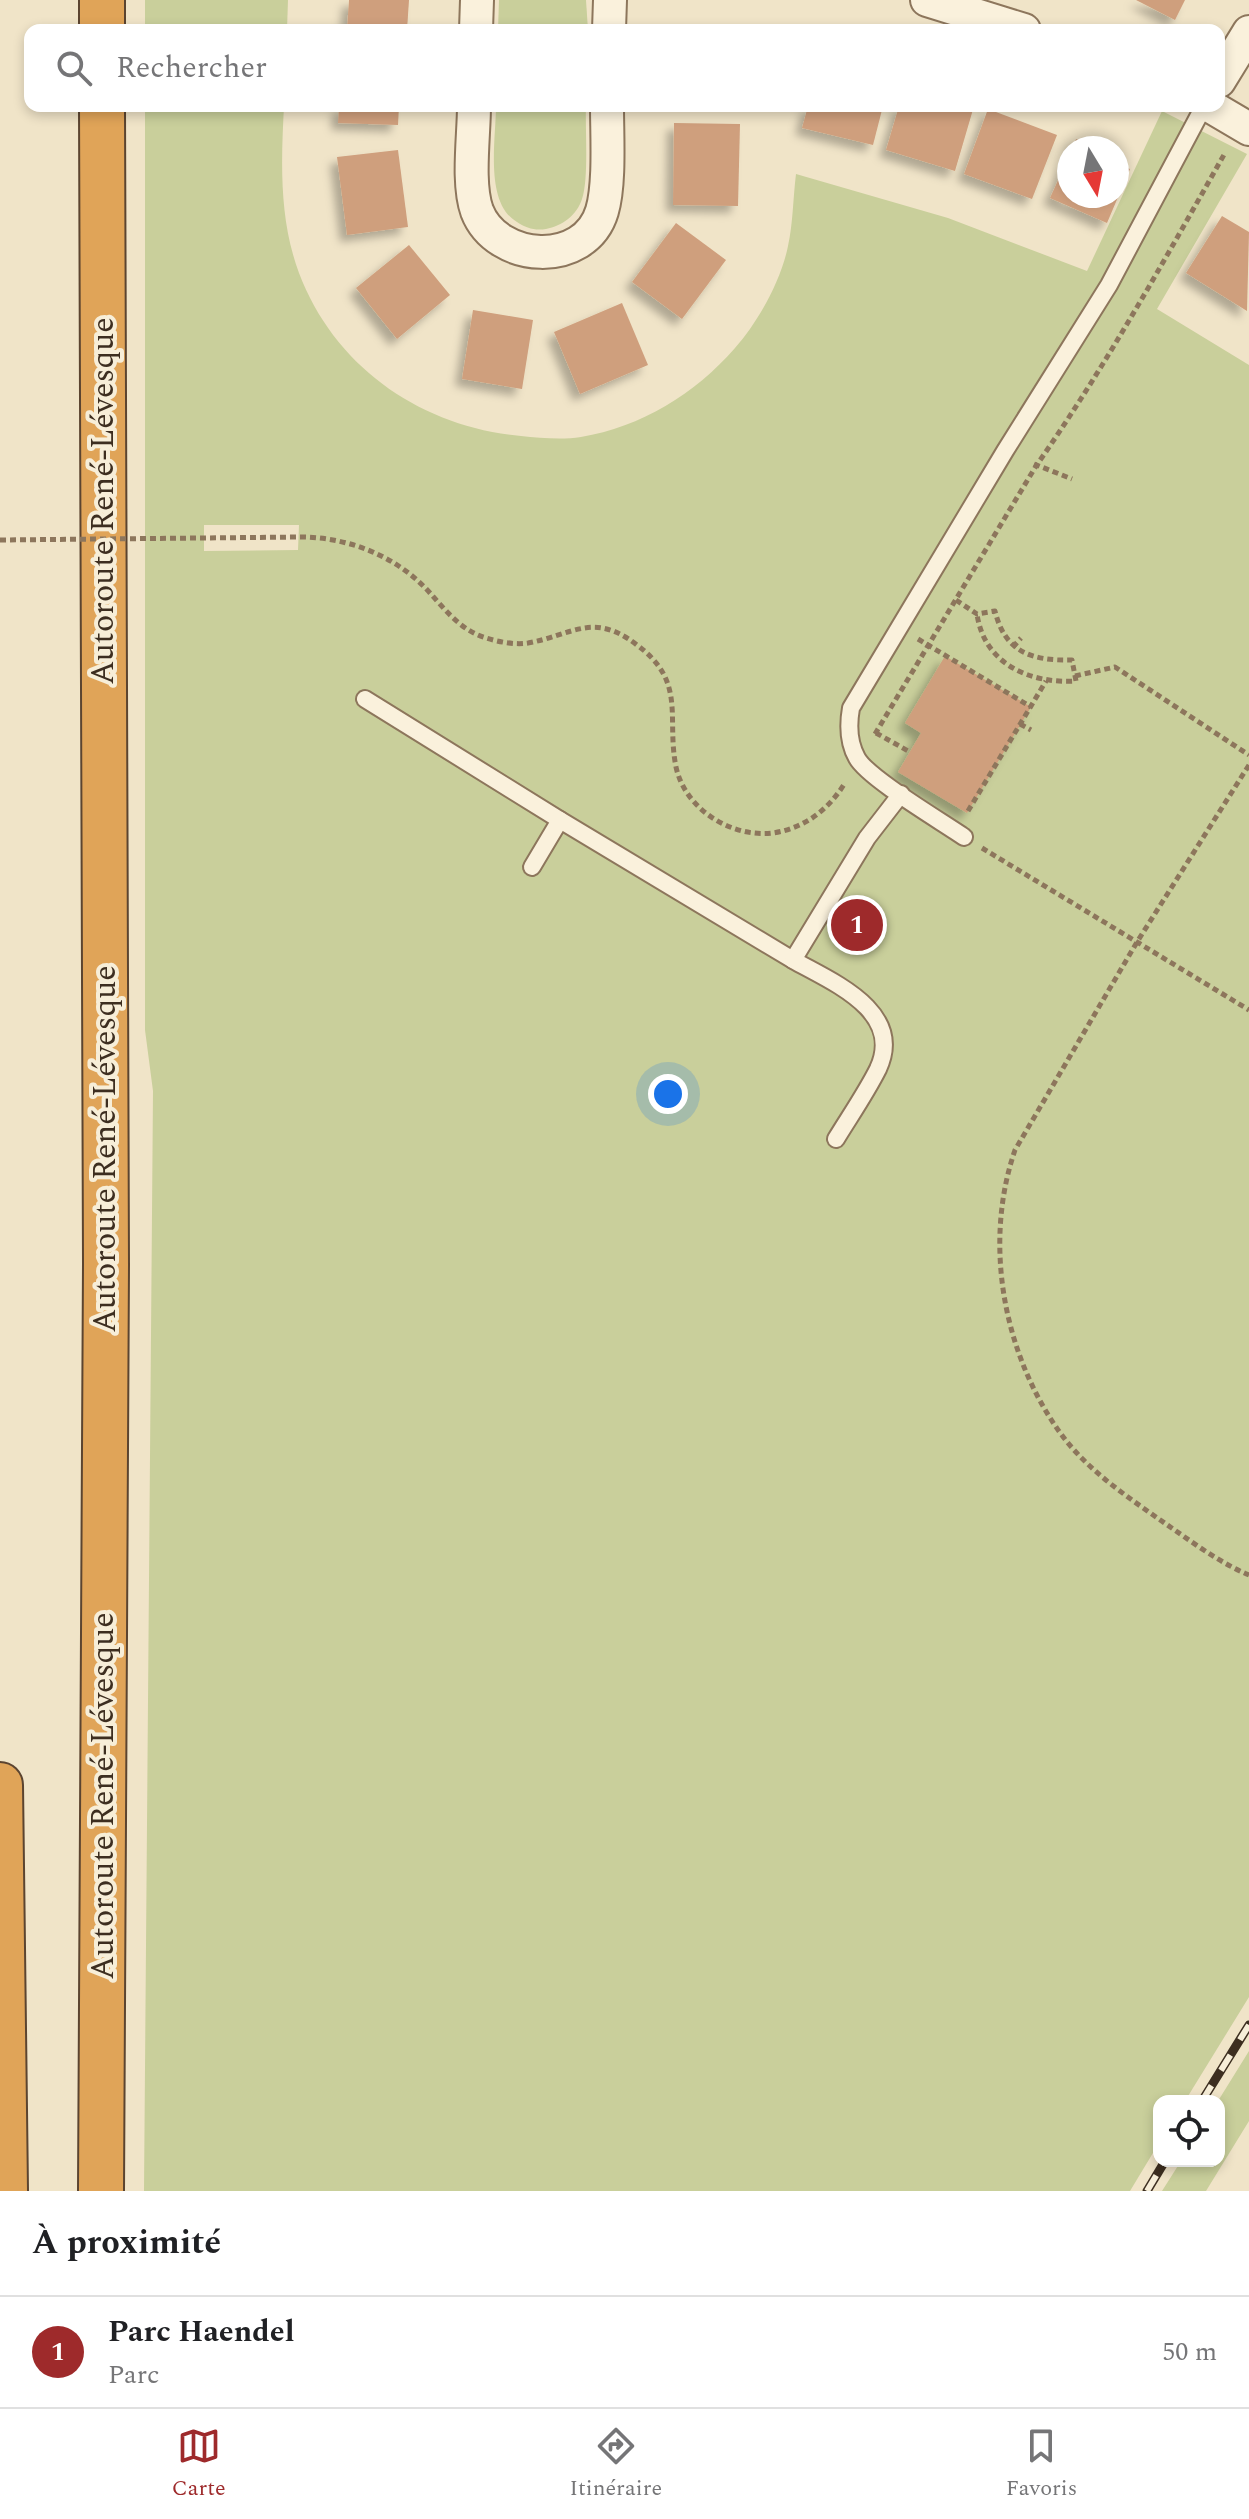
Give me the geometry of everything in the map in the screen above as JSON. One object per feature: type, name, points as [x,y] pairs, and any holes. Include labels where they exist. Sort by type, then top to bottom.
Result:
[{"type":"highway","points":[[102,0],[102,24]]},
{"type":"highway","name":"Autoroute René-Lévesque","points":[[101,2191],[106,1264],[102,112]]},
{"type":"highway","points":[[0,1785],[5,2191]]},
{"type":"street","points":[[476,24],[477,0]]},
{"type":"street","points":[[609,24],[610,0]]},
{"type":"street","points":[[927,0],[1005,24]]},
{"type":"street","points":[[1225,71],[1249,32]]},
{"type":"street","points":[[474,112],[473,192],[477,211],[502,242],[522,251],[540,253],[560,250],[579,242],[593,229],[602,212],[607,112]]},
{"type":"street","points":[[1216,112],[1240,137]]},
{"type":"lane","points":[[960,834],[858,761],[849,733],[851,708],[1109,285],[1201,112]]},
{"type":"lane","points":[[365,699],[862,1002],[877,1021],[883,1037],[883,1051],[878,1068],[836,1139]]},
{"type":"lane","points":[[793,960],[867,838],[901,794]]},
{"type":"lane","points":[[532,867],[560,820]]},
{"type":"path","points":[[870,742],[1240,137]]},
{"type":"path","points":[[1036,466],[1072,479]]},
{"type":"path","points":[[0,540],[318,537],[349,543],[389,560],[417,580],[460,624],[484,638],[528,643],[575,628],[595,627],[610,630],[637,645],[657,665],[670,691],[674,714],[674,752],[680,779],[700,809],[733,829],[765,834],[810,821],[838,794],[850,775]]},
{"type":"path","points":[[956,600],[977,614],[995,611],[1001,633],[1013,647],[1033,657],[1053,661],[1072,660],[1076,681],[1046,681],[1016,672],[1001,661],[979,630],[977,614]]},
{"type":"path","points":[[912,636],[1031,707]]},
{"type":"path","points":[[1013,647],[1021,638]]},
{"type":"path","points":[[1075,676],[1115,667],[1249,755]]},
{"type":"path","points":[[1046,681],[960,834],[1249,1010]]},
{"type":"path","points":[[1020,724],[1031,730]]},
{"type":"path","points":[[876,733],[910,752]]},
{"type":"path","points":[[1249,765],[1137,942],[1015,1150],[1007,1173],[1002,1209],[1001,1265],[1006,1311],[1019,1355],[1037,1397],[1072,1446],[1091,1468],[1129,1499],[1249,1575]]},
{"type":"green space","points":[[145,0],[288,0],[287,24],[145,24]]},
{"type":"green space","points":[[499,0],[586,0],[588,24],[498,24]]},
{"type":"green space","points":[[145,112],[284,112],[282,170],[292,253],[315,307],[335,337],[359,364],[386,387],[417,406],[485,430],[551,438],[574,438],[603,432],[646,417],[685,394],[735,348],[760,314],[785,259],[796,174],[948,218],[1087,271],[1117,208],[1129,208],[1129,181],[1162,112],[1247,154],[1157,309],[1249,365],[1249,1997],[1189,2095],[1153,2095],[1153,2153],[1130,2191],[144,2191],[153,1091],[145,1030]],"holes":[[[204,525],[299,525],[298,550],[204,551]]]},
{"type":"green space","points":[[496,112],[586,112],[584,190],[577,210],[563,222],[546,229],[520,224],[507,213],[500,200],[494,152]]},
{"type":"green space","points":[[1249,2051],[1249,2121],[1225,2160],[1225,2095],[1222,2095]]},
{"type":"green space","points":[[1177,2167],[1221,2167],[1206,2191],[1162,2191]]},
{"type":"building","points":[[349,0],[409,0],[407,24],[347,24]]},
{"type":"building","points":[[1136,0],[1185,0],[1175,20]]},
{"type":"building","points":[[339,112],[399,112],[398,125],[338,123]]},
{"type":"building","points":[[806,112],[881,112],[873,145],[802,128]]},
{"type":"building","points":[[897,112],[972,112],[955,171],[886,150]]},
{"type":"building","points":[[987,112],[996,112],[1057,135],[1032,199],[964,174]]},
{"type":"building","points":[[674,123],[740,124],[738,206],[673,205]]},
{"type":"building","points":[[398,150],[408,227],[347,235],[337,157]]},
{"type":"building","points":[[1057,183],[1057,201],[1050,198]]},
{"type":"building","points":[[1073,208],[1113,208],[1107,223]]},
{"type":"building","points":[[1222,216],[1249,232],[1247,311],[1186,273]]},
{"type":"building","points":[[676,223],[726,260],[682,319],[632,282]]},
{"type":"building","points":[[409,245],[450,295],[397,339],[356,288]]},
{"type":"building","points":[[622,303],[648,365],[580,394],[554,332]]},
{"type":"building","points":[[473,310],[533,320],[522,389],[462,379]]},
{"type":"building","points":[[945,656],[1031,707],[967,813],[898,772],[921,733],[905,723]]},
{"type":"railway","points":[[1206,2095],[1249,2025]]},
{"type":"railway","points":[[1147,2191],[1161,2167]]},
{"type":"place","name":"Parc Haendel","points":[[857,925]]}]
